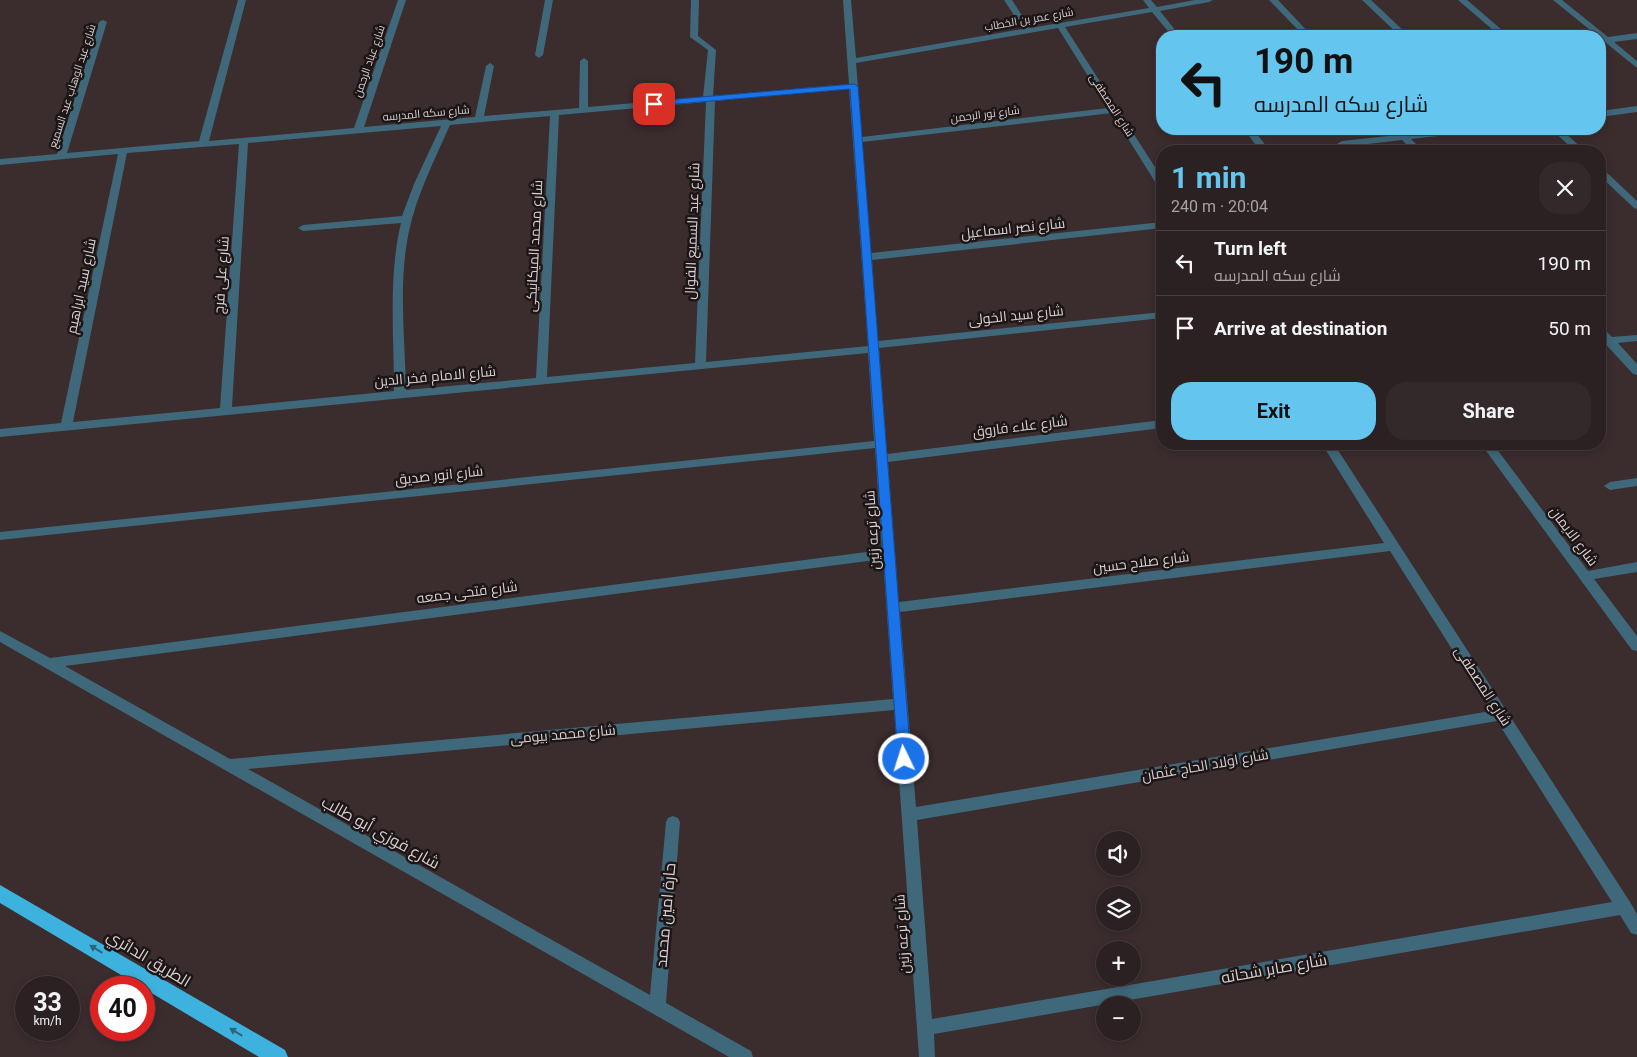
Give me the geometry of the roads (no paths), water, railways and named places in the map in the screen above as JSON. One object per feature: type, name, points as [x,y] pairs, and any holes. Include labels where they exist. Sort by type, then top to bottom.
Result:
[{"type":"highway","name":"الطريق الدائري","points":[[0,893],[278,1057]]},
{"type":"street","points":[[203,144],[242,0]]},
{"type":"street","name":"شارع عباد الرحمن","points":[[358,130],[402,0]]},
{"type":"street","points":[[539,55],[549,0]]},
{"type":"street","name":"شارع عبد السميع الفوال","points":[[695,0],[694,37],[699,42],[709,45],[712,50],[700,366]]},
{"type":"street","name":"شارع ترعه زنين","points":[[847,0],[926,1057]]},
{"type":"street","points":[[1008,0],[1028,31]]},
{"type":"street","points":[[1147,0],[1171,30]]},
{"type":"street","name":"شارع عمر بن الخطاب","points":[[852,62],[1209,0]]},
{"type":"street","points":[[1273,0],[1302,30]]},
{"type":"street","points":[[1366,0],[1398,30]]},
{"type":"street","points":[[1462,0],[1498,30]]},
{"type":"street","points":[[1557,0],[1594,30]]},
{"type":"street","name":"شارع عبد الوهاب عبد السميع","points":[[61,156],[104,22]]},
{"type":"street","name":"شارع المصطفى","points":[[1060,25],[1156,175]]},
{"type":"street","points":[[1607,40],[1637,36]]},
{"type":"street","points":[[1607,40],[1637,65]]},
{"type":"street","points":[[583,110],[584,61]]},
{"type":"street","points":[[479,119],[490,66]]},
{"type":"street","name":"شارع سكه المدرسه","points":[[0,162],[854,86]]},
{"type":"street","points":[[1606,113],[1637,109]]},
{"type":"street","name":"شارع نور الرحمن","points":[[858,140],[1115,110]]},
{"type":"street","name":"شارع محمد الميكانيكى","points":[[541,381],[555,112]]},
{"type":"street","points":[[400,395],[401,249],[407,219],[419,185],[447,122]]},
{"type":"street","points":[[1253,135],[1260,145]]},
{"type":"street","points":[[1342,144],[1421,135]]},
{"type":"street","points":[[1563,135],[1573,145]]},
{"type":"street","points":[[1404,137],[1412,145]]},
{"type":"street","name":"شارع على فرج","points":[[226,411],[244,140]]},
{"type":"street","name":"شارع سيد ابراهيم","points":[[66,426],[123,151]]},
{"type":"street","points":[[1606,176],[1637,206]]},
{"type":"street","points":[[303,228],[407,219]]},
{"type":"street","name":"شارع نصر اسماعيل","points":[[867,257],[1156,226]]},
{"type":"street","name":"شارع سيد الخولى","points":[[873,347],[1156,316]]},
{"type":"street","points":[[1606,338],[1637,371]]},
{"type":"street","points":[[1609,341],[1637,338]]},
{"type":"street","name":"شارع الامام فخر الدين","points":[[0,433],[700,366],[873,347]]},
{"type":"street","name":"شارع علاء فاروق","points":[[881,459],[1156,425]]},
{"type":"street","name":"شارع انور صديق","points":[[0,536],[880,444]]},
{"type":"street","name":"شارع المصطفى","points":[[1332,450],[1637,928]]},
{"type":"street","name":"شارع الايمان","points":[[1491,450],[1637,646]]},
{"type":"street","points":[[1610,486],[1637,482]]},
{"type":"street","name":"شارع صلاح حسين","points":[[893,608],[1393,546]]},
{"type":"street","name":"شارع فتحى جمعه","points":[[50,663],[889,554]]},
{"type":"street","points":[[1585,576],[1637,567]]},
{"type":"street","name":"شارع فوزي أبو طالب","points":[[0,636],[745,1057]]},
{"type":"street","name":"شارع محمد بيومى","points":[[226,765],[900,704]]},
{"type":"street","name":"شارع اولاد الحاج عثمان","points":[[908,815],[1501,715]]},
{"type":"street","name":"حارة امين محمد","points":[[657,1007],[673,822]]},
{"type":"street","name":"شارع صابر شحاته","points":[[924,1028],[1624,907]]}]
